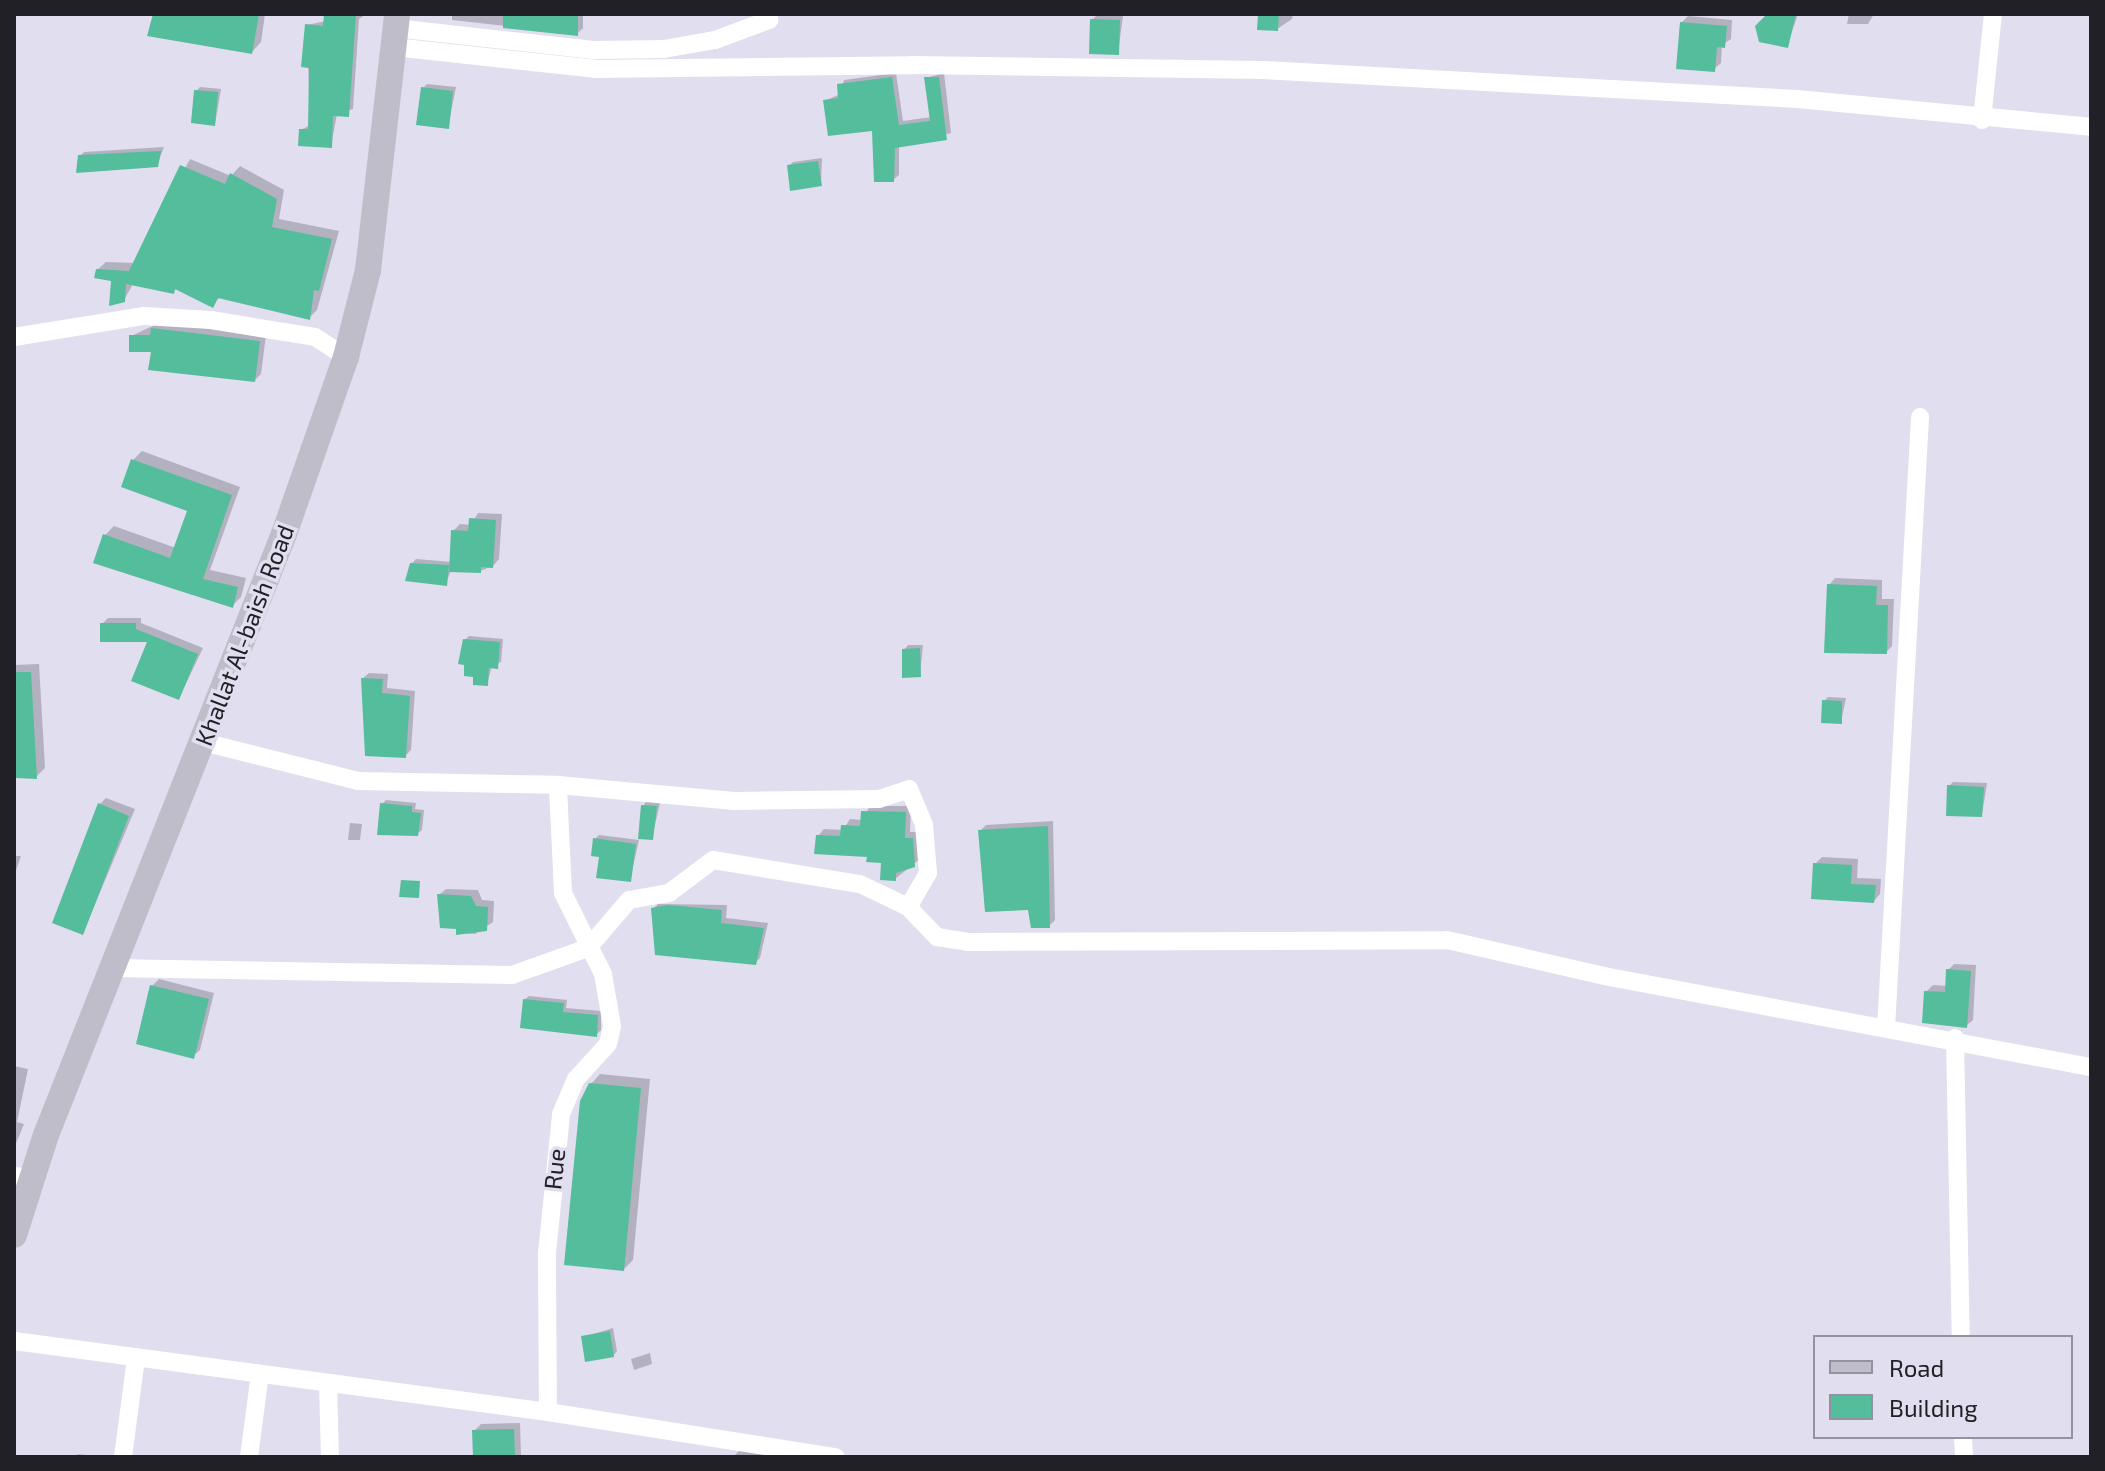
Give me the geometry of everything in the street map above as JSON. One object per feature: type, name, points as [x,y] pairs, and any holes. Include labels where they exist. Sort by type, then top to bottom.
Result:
[{"type":"street","points":[[1982,120],[1993,14]]},
{"type":"street","points":[[395,30],[594,50],[664,49],[715,40],[769,20]]},
{"type":"street","points":[[395,30],[595,69],[1263,70],[1797,99],[1982,120],[2091,127]]},
{"type":"street","name":"Khallat Al-baish Road","points":[[14,1235],[22,1177],[203,742],[346,357],[368,270],[395,30]]},
{"type":"street","points":[[14,337],[144,316],[211,320],[315,337],[346,357]]},
{"type":"street","points":[[1886,1028],[1920,417]]},
{"type":"street","points":[[203,742],[358,781],[558,785],[734,801],[879,799],[909,789],[924,825],[928,873],[908,907]]},
{"type":"street","name":"Rue","points":[[548,1412],[547,1253],[561,1114],[576,1079],[608,1044],[612,1026],[603,974],[563,893],[558,785]]},
{"type":"street","points":[[110,968],[512,975],[588,948],[629,900],[669,893],[713,860],[860,884],[908,907],[937,937],[967,942],[1447,940],[1609,977],[1955,1038],[2091,1067]]},
{"type":"street","points":[[1955,1038],[1961,1335]]},
{"type":"street","points":[[14,1341],[548,1412],[835,1457]]},
{"type":"street","points":[[123,1457],[136,1358]]},
{"type":"street","points":[[249,1457],[260,1374]]},
{"type":"street","points":[[328,1383],[330,1457]]},
{"type":"building","points":[[153,14],[259,14],[252,54],[147,36]]},
{"type":"building","points":[[324,14],[356,14],[349,117],[333,116],[332,148],[298,146],[299,129],[308,129],[309,68],[301,67],[305,24],[323,26]]},
{"type":"building","points":[[503,14],[578,14],[578,36],[503,28]]},
{"type":"building","points":[[1258,14],[1279,14],[1278,31],[1257,30]]},
{"type":"building","points":[[1767,14],[1796,14],[1788,48],[1759,42],[1755,26]]},
{"type":"building","points":[[1090,19],[1120,20],[1119,55],[1089,54]]},
{"type":"building","points":[[1680,22],[1727,26],[1725,48],[1717,47],[1715,72],[1676,69]]},
{"type":"building","points":[[892,77],[899,125],[930,121],[924,77],[939,77],[947,140],[895,148],[894,182],[874,182],[872,131],[828,136],[823,100],[838,98],[837,84]]},
{"type":"building","points":[[421,87],[453,91],[449,129],[416,125]]},
{"type":"building","points":[[194,90],[218,92],[215,126],[191,123]]},
{"type":"building","points":[[161,151],[158,167],[76,173],[78,155]]},
{"type":"building","points":[[818,161],[822,186],[790,191],[787,165]]},
{"type":"building","points":[[180,165],[225,184],[230,173],[277,199],[272,227],[332,239],[319,291],[314,290],[310,320],[218,298],[213,308],[175,289],[174,294],[126,284],[125,302],[109,306],[111,281],[94,278],[96,269],[129,271]]},
{"type":"building","points":[[151,328],[260,341],[255,382],[148,370],[151,352],[129,352],[129,335],[150,335]]},
{"type":"building","points":[[131,459],[232,495],[203,579],[238,587],[233,608],[93,563],[103,534],[170,558],[187,511],[121,487]]},
{"type":"building","points":[[469,518],[496,520],[493,568],[481,567],[481,573],[449,572],[451,530],[468,531]]},
{"type":"building","points":[[410,563],[449,565],[447,586],[405,581]]},
{"type":"building","points":[[1827,584],[1877,586],[1876,605],[1888,605],[1887,654],[1824,653]]},
{"type":"building","points":[[100,623],[136,623],[136,629],[198,654],[179,700],[131,681],[147,642],[100,642]]},
{"type":"building","points":[[463,639],[500,642],[498,669],[489,668],[488,686],[473,685],[473,677],[464,676],[464,665],[458,664]]},
{"type":"building","points":[[920,648],[921,677],[902,678],[902,649]]},
{"type":"building","points":[[14,672],[31,672],[37,779],[16,778]]},
{"type":"building","points":[[361,678],[383,679],[382,693],[410,696],[406,758],[365,756]]},
{"type":"building","points":[[1822,700],[1842,701],[1842,724],[1821,723]]},
{"type":"building","points":[[1947,785],[1984,787],[1982,817],[1946,816]]},
{"type":"building","points":[[98,803],[129,816],[83,935],[52,923]]},
{"type":"building","points":[[380,803],[412,806],[412,812],[421,813],[418,836],[377,835]]},
{"type":"building","points":[[641,805],[657,806],[653,840],[638,839]]},
{"type":"building","points":[[861,811],[906,812],[905,838],[913,838],[915,867],[896,873],[896,881],[880,880],[881,863],[866,862],[867,857],[814,854],[816,835],[840,836],[841,825],[860,826]]},
{"type":"building","points":[[1048,826],[1050,928],[1031,928],[1028,910],[985,912],[978,830]]},
{"type":"building","points":[[593,838],[636,844],[631,882],[596,878],[599,857],[591,856]]},
{"type":"building","points":[[1813,863],[1852,865],[1851,884],[1876,885],[1874,903],[1811,899]]},
{"type":"building","points":[[401,880],[420,881],[419,898],[399,897]]},
{"type":"building","points":[[437,894],[471,896],[476,906],[488,907],[487,931],[456,935],[456,929],[440,928]]},
{"type":"building","points":[[668,905],[722,910],[721,923],[764,928],[756,965],[655,955],[651,908]]},
{"type":"building","points":[[1946,969],[1971,971],[1967,1028],[1922,1023],[1924,991],[1945,992]]},
{"type":"building","points":[[150,985],[209,999],[194,1059],[136,1044]]},
{"type":"building","points":[[523,999],[564,1003],[563,1012],[598,1015],[597,1037],[520,1028]]},
{"type":"building","points":[[589,1083],[641,1088],[624,1271],[564,1265],[580,1101]]},
{"type":"building","points":[[610,1331],[614,1357],[585,1362],[581,1336]]},
{"type":"building","points":[[514,1429],[515,1457],[473,1457],[472,1430]]}]
